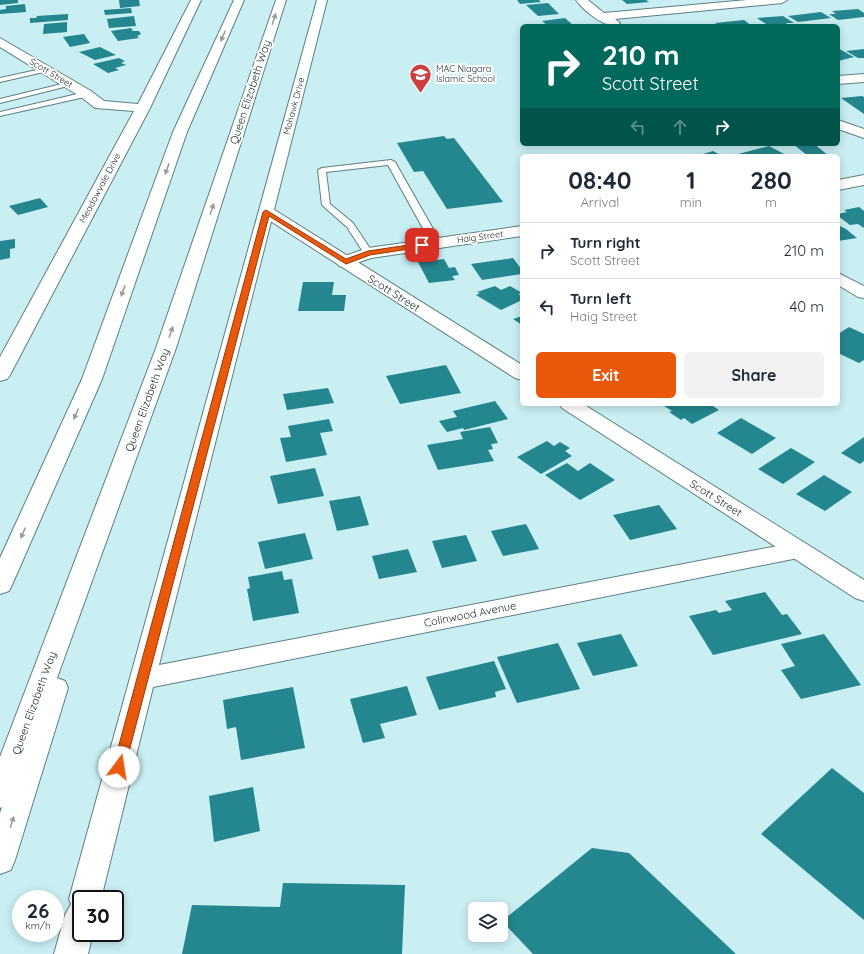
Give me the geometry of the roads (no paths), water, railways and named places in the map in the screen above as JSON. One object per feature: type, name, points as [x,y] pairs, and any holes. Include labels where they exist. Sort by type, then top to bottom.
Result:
[{"type":"main road","name":"Meadowvale Drive","points":[[0,375],[5,358],[124,121],[143,108],[196,0]]},
{"type":"main road","points":[[0,585],[92,379],[180,132],[239,0]]},
{"type":"main road","name":"Queen Elizabeth Way","points":[[0,795],[166,348],[281,0]]},
{"type":"main road","name":"Mohawk Drive","points":[[87,890],[322,0]]},
{"type":"main road","points":[[581,0],[602,17],[615,24]]},
{"type":"main road","points":[[602,17],[782,0]]},
{"type":"main road","name":"Scott Street","points":[[0,42],[86,94],[100,105],[110,116],[124,121]]},
{"type":"main road","points":[[840,80],[864,78]]},
{"type":"main road","points":[[100,105],[143,108]]},
{"type":"main road","points":[[840,125],[864,134]]},
{"type":"main road","points":[[840,185],[864,180]]},
{"type":"main road","name":"Scott Street","points":[[266,212],[520,373]]},
{"type":"main road","name":"Haig Street","points":[[346,262],[368,253],[520,231]]},
{"type":"main road","points":[[840,279],[864,292]]},
{"type":"main road","name":"Scott Street","points":[[572,406],[864,592]]},
{"type":"main road","points":[[0,860],[144,408]]},
{"type":"main road","name":"Colinwood Avenue","points":[[142,679],[798,550]]},
{"type":"main road","points":[[71,954],[74,942]]},
{"type":"lane","points":[[0,80],[46,70]]},
{"type":"lane","points":[[0,101],[70,84]]},
{"type":"lane","points":[[0,114],[86,94]]},
{"type":"lane","points":[[368,253],[350,225],[326,206],[322,170],[391,162],[436,243]]},
{"type":"place","name":"MAC Niagara Islamic School","points":[[420,94]]}]
